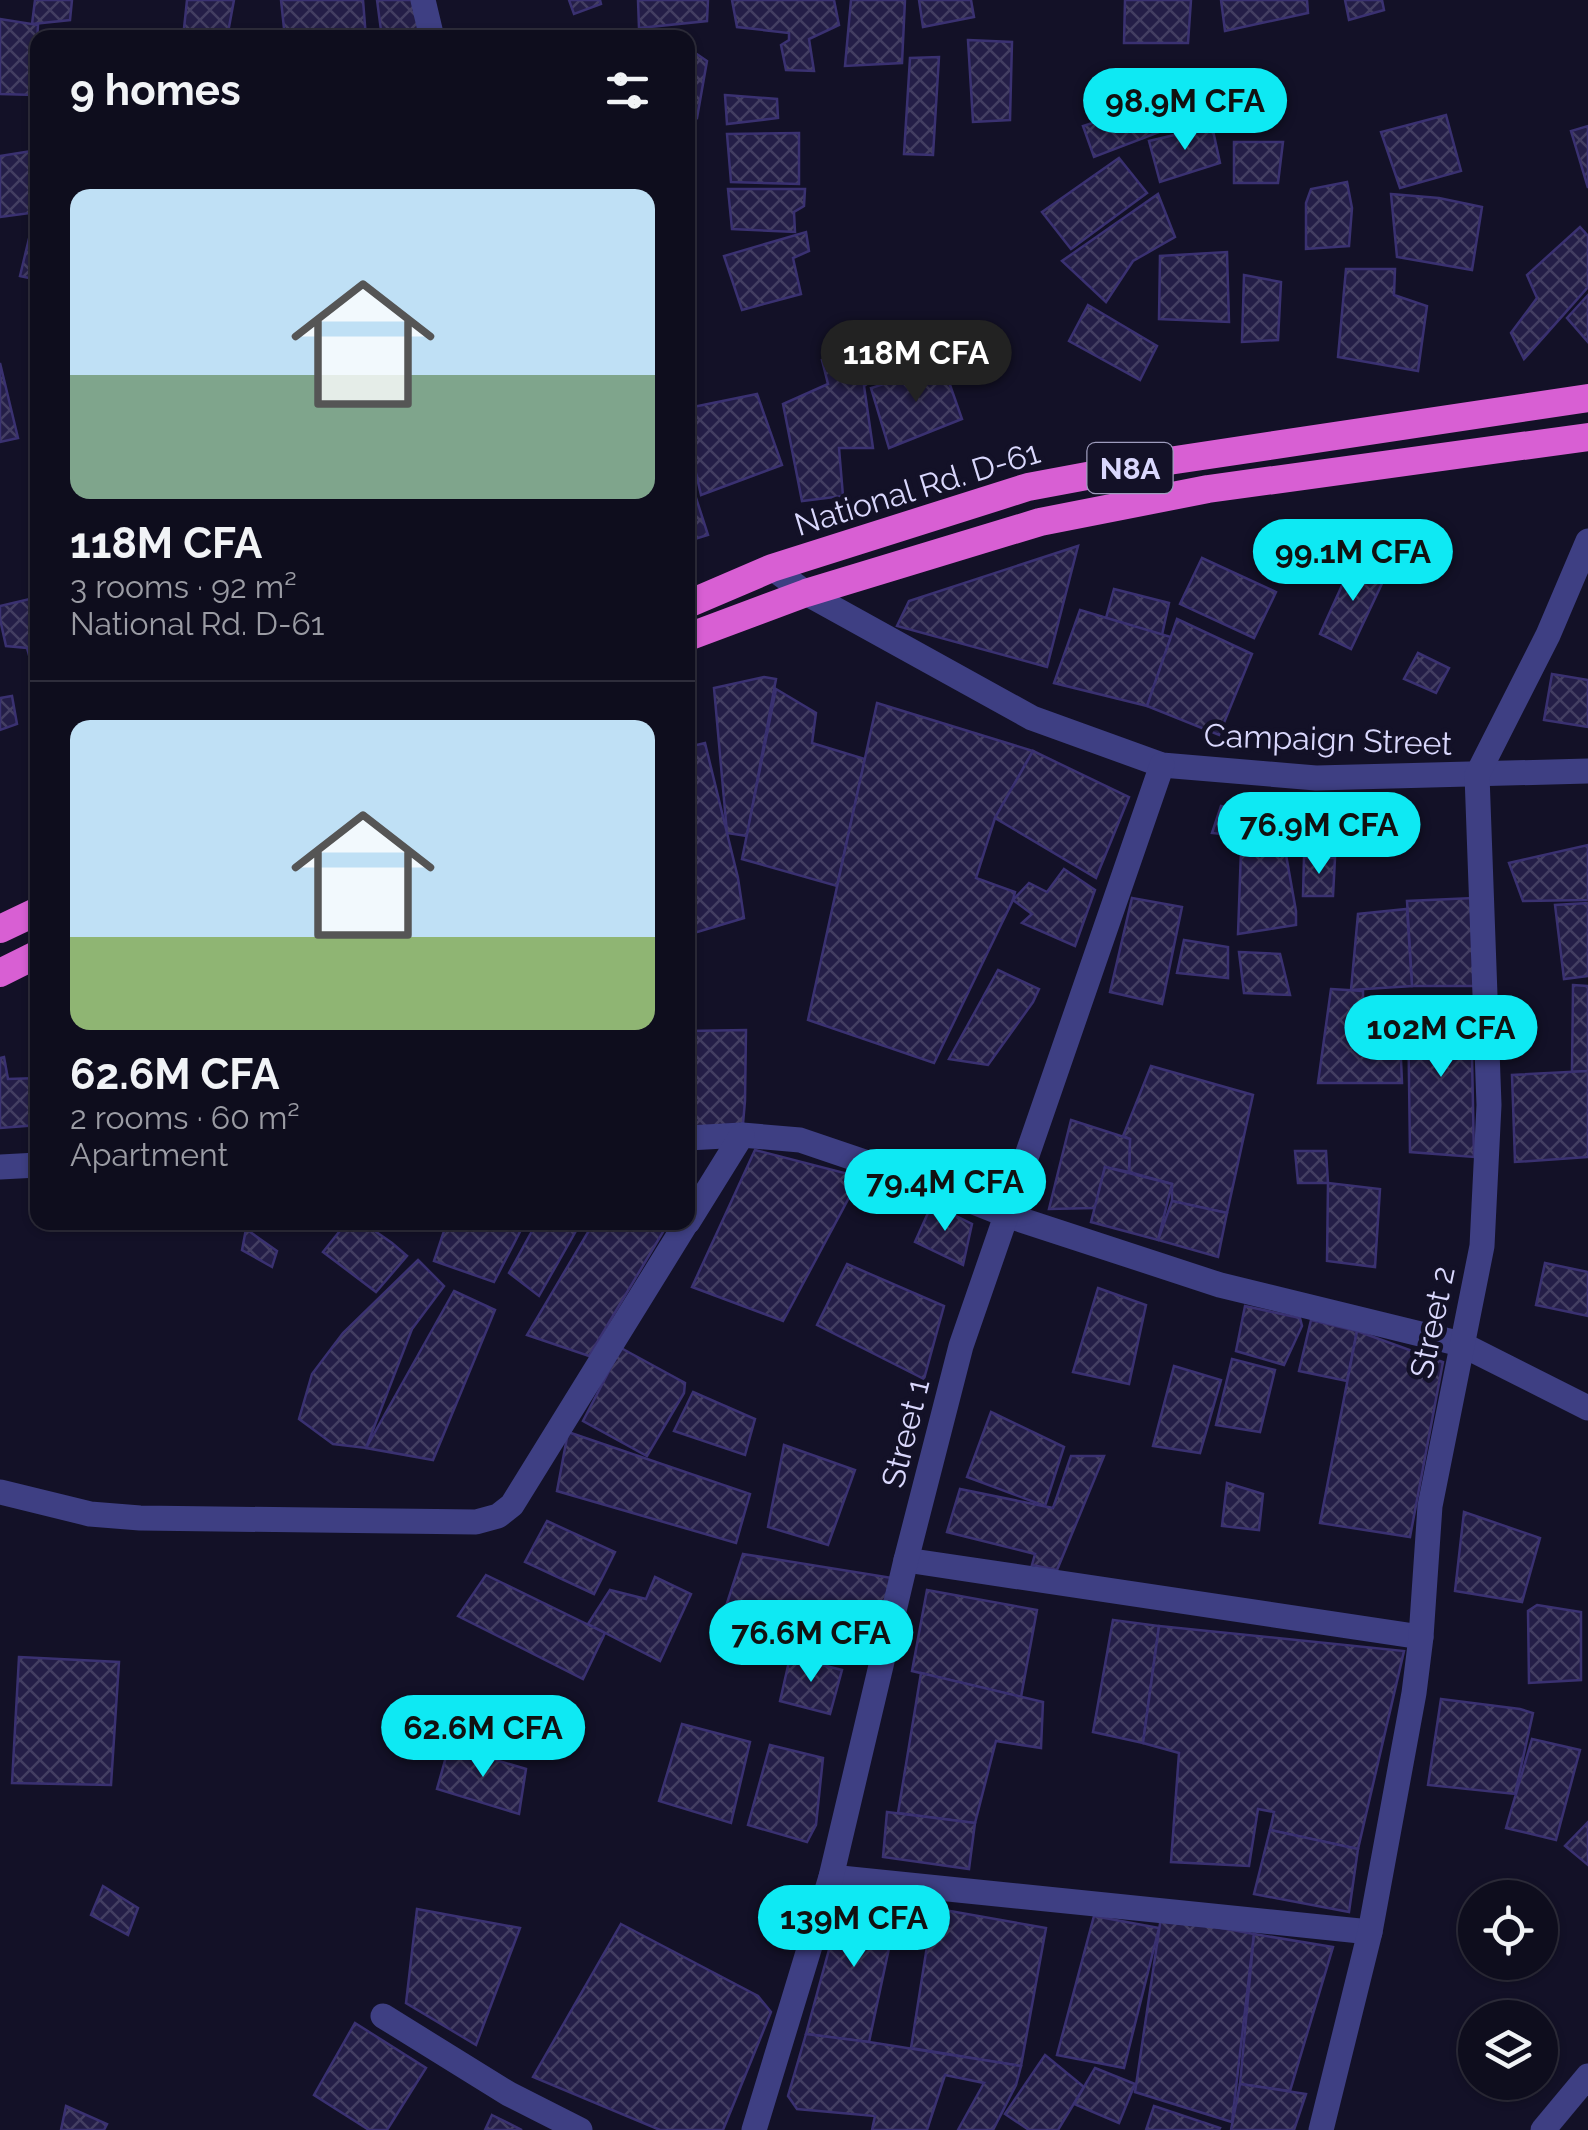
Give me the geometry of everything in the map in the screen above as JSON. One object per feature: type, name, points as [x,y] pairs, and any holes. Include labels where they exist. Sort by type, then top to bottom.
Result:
[{"type":"highway","name":"National Rd. D-61","points":[[695,601],[772,568],[1028,488],[1162,462],[1588,398]]},
{"type":"highway","name":"National Rd. D-61","points":[[695,634],[806,592],[1040,522],[1208,489],[1588,437]]},
{"type":"highway","points":[[0,930],[30,915]]},
{"type":"highway","points":[[0,973],[30,958]]},
{"type":"street","points":[[424,0],[430,30]]},
{"type":"street","name":"Street 2","points":[[1321,2130],[1370,1932],[1422,1638],[1430,1506],[1482,1246],[1489,1105],[1477,775],[1548,635],[1588,541]]},
{"type":"street","name":"Campaign Street","points":[[772,568],[806,592],[1032,718],[1162,765],[1316,778],[1588,771]]},
{"type":"street","name":"Street 1","points":[[754,2130],[831,1877],[961,1346],[1162,765]]},
{"type":"street","points":[[695,1211],[742,1135]]},
{"type":"street","points":[[695,1138],[742,1135],[800,1140],[1006,1215],[1220,1284],[1461,1344],[1588,1408]]},
{"type":"street","points":[[0,1167],[30,1165]]},
{"type":"street","points":[[0,1492],[90,1514],[140,1518],[476,1522],[498,1516],[512,1505],[683,1230]]},
{"type":"street","points":[[906,1560],[1422,1638]]},
{"type":"street","points":[[831,1877],[1370,1932]]},
{"type":"street","points":[[383,2016],[510,2094],[580,2130]]},
{"type":"street","points":[[1544,2130],[1588,2076]]},
{"type":"building","points":[[35,0],[72,0],[70,20],[32,24]]},
{"type":"building","points":[[187,0],[234,0],[228,30],[184,30]]},
{"type":"building","points":[[281,0],[363,0],[365,30],[284,30]]},
{"type":"building","points":[[377,0],[414,0],[420,30],[381,30]]},
{"type":"building","points":[[569,0],[600,0],[601,4],[574,14]]},
{"type":"building","points":[[638,0],[708,0],[707,21],[639,28]]},
{"type":"building","points":[[732,0],[834,0],[839,25],[809,39],[814,71],[786,70],[781,45],[789,40],[789,33],[737,27]]},
{"type":"building","points":[[851,0],[905,0],[902,63],[845,66]]},
{"type":"building","points":[[919,0],[971,0],[974,17],[923,27]]},
{"type":"building","points":[[1125,0],[1191,0],[1188,43],[1124,43]]},
{"type":"building","points":[[1221,0],[1307,0],[1308,13],[1225,31]]},
{"type":"building","points":[[1345,0],[1382,0],[1384,10],[1349,20]]},
{"type":"building","points":[[0,19],[38,25],[38,30],[30,30],[30,95],[0,94]]},
{"type":"building","points":[[968,40],[1012,42],[1010,120],[973,122]]},
{"type":"building","points":[[695,53],[707,61],[695,118]]},
{"type":"building","points":[[939,57],[933,155],[904,154],[910,58]]},
{"type":"building","points":[[1211,84],[1217,110],[1094,157],[1083,126]]},
{"type":"building","points":[[725,95],[777,99],[778,118],[727,124]]},
{"type":"building","points":[[1446,115],[1461,171],[1400,188],[1381,132]]},
{"type":"building","points":[[1212,126],[1220,163],[1160,182],[1149,141]]},
{"type":"building","points":[[1588,126],[1588,188],[1571,131]]},
{"type":"building","points":[[799,133],[799,184],[731,182],[727,134]]},
{"type":"building","points":[[1234,142],[1283,142],[1278,183],[1234,183]]},
{"type":"building","points":[[30,151],[30,213],[0,217],[0,156]]},
{"type":"building","points":[[1119,158],[1147,193],[1071,249],[1042,212]]},
{"type":"building","points":[[1347,182],[1352,208],[1349,246],[1306,249],[1306,203],[1311,189]]},
{"type":"building","points":[[728,189],[805,189],[804,206],[794,212],[795,232],[732,229]]},
{"type":"building","points":[[1158,194],[1175,237],[1133,261],[1106,302],[1062,261]]},
{"type":"building","points":[[1391,194],[1482,207],[1472,270],[1397,257]]},
{"type":"building","points":[[1580,227],[1588,236],[1588,287],[1524,359],[1511,333],[1537,298],[1527,275]]},
{"type":"building","points":[[806,232],[809,251],[793,258],[801,294],[742,310],[724,256]]},
{"type":"building","points":[[30,234],[30,278],[20,276]]},
{"type":"building","points":[[1227,252],[1229,322],[1159,319],[1160,256]]},
{"type":"building","points":[[1346,269],[1395,269],[1394,295],[1427,306],[1418,371],[1338,357]]},
{"type":"building","points":[[1244,275],[1281,282],[1278,340],[1242,342]]},
{"type":"building","points":[[1588,295],[1588,342],[1567,318]]},
{"type":"building","points":[[1088,305],[1157,346],[1140,380],[1069,341]]},
{"type":"building","points":[[912,327],[920,348],[864,386],[873,448],[839,448],[843,496],[802,501],[783,404],[828,384],[822,360]]},
{"type":"building","points":[[0,363],[18,438],[0,442]]},
{"type":"building","points":[[943,365],[962,419],[889,448],[871,388]]},
{"type":"building","points":[[757,394],[782,465],[701,495],[695,469],[695,407]]},
{"type":"building","points":[[695,495],[708,535],[695,539]]},
{"type":"building","points":[[1078,546],[1047,667],[897,626],[909,601]]},
{"type":"building","points":[[1202,558],[1276,592],[1254,638],[1180,604]]},
{"type":"building","points":[[1354,559],[1386,575],[1351,649],[1320,634]]},
{"type":"building","points":[[1114,589],[1169,603],[1162,635],[1106,618]]},
{"type":"building","points":[[30,599],[30,659],[27,648],[6,646],[0,606]]},
{"type":"building","points":[[1080,610],[1171,637],[1147,706],[1054,683]]},
{"type":"building","points":[[1177,619],[1252,654],[1219,735],[1147,706]]},
{"type":"building","points":[[1418,653],[1449,668],[1436,693],[1404,679]]},
{"type":"building","points":[[1552,674],[1588,680],[1588,727],[1544,720]]},
{"type":"building","points":[[764,677],[776,679],[747,836],[727,833],[714,688]]},
{"type":"building","points":[[776,689],[816,713],[812,743],[865,759],[837,886],[742,859]]},
{"type":"building","points":[[12,696],[17,724],[0,730],[0,698]]},
{"type":"building","points":[[877,703],[1033,751],[995,818],[976,878],[1015,892],[1013,900],[934,1063],[808,1020]]},
{"type":"building","points":[[705,743],[744,918],[695,933],[695,745]]},
{"type":"building","points":[[1033,751],[1129,797],[1096,878],[995,818]]},
{"type":"building","points":[[1221,806],[1261,816],[1259,838],[1212,833]]},
{"type":"building","points":[[1360,814],[1367,845],[1341,853],[1336,820]]},
{"type":"building","points":[[1588,845],[1588,900],[1523,901],[1509,863]]},
{"type":"building","points":[[1285,849],[1296,925],[1238,934],[1241,850]]},
{"type":"building","points":[[1304,857],[1335,858],[1333,896],[1303,896]]},
{"type":"building","points":[[1064,869],[1095,890],[1075,946],[1022,923],[1032,914],[1013,900],[1029,883],[1047,892]]},
{"type":"building","points":[[1132,898],[1182,907],[1162,1004],[1110,992]]},
{"type":"building","points":[[1473,898],[1476,986],[1412,986],[1407,901]]},
{"type":"building","points":[[1588,903],[1588,976],[1564,979],[1555,905]]},
{"type":"building","points":[[1407,909],[1412,986],[1351,990],[1358,914]]},
{"type":"building","points":[[1184,940],[1228,947],[1228,978],[1177,973]]},
{"type":"building","points":[[1239,952],[1280,954],[1290,995],[1244,993]]},
{"type":"building","points":[[998,970],[1039,989],[1033,1002],[988,1065],[949,1059]]},
{"type":"building","points":[[1573,985],[1588,986],[1588,1071],[1572,1072]]},
{"type":"building","points":[[1331,989],[1363,991],[1363,1010],[1399,1014],[1402,1083],[1318,1083]]},
{"type":"building","points":[[1408,1004],[1471,1006],[1474,1157],[1410,1152]]},
{"type":"building","points":[[746,1030],[742,1135],[695,1138],[695,1031]]},
{"type":"building","points":[[4,1057],[8,1079],[30,1078],[30,1126],[0,1128],[0,1058]]},
{"type":"building","points":[[1151,1066],[1253,1095],[1227,1213],[1172,1201],[1172,1184],[1129,1172],[1130,1139],[1123,1136]]},
{"type":"building","points":[[1588,1071],[1588,1157],[1515,1162],[1512,1075]]},
{"type":"building","points":[[1071,1120],[1130,1139],[1129,1172],[1105,1167],[1095,1208],[1049,1209]]},
{"type":"building","points":[[755,1150],[860,1177],[783,1321],[692,1287]]},
{"type":"building","points":[[1295,1151],[1326,1151],[1328,1183],[1298,1183]]},
{"type":"building","points":[[1105,1167],[1172,1184],[1158,1240],[1091,1222]]},
{"type":"building","points":[[1328,1183],[1380,1189],[1375,1267],[1327,1261]]},
{"type":"building","points":[[1172,1201],[1227,1213],[1218,1257],[1158,1240]]},
{"type":"building","points":[[932,1204],[972,1224],[963,1265],[915,1242]]},
{"type":"building","points":[[247,1230],[277,1251],[272,1267],[242,1250]]},
{"type":"building","points":[[341,1230],[373,1230],[407,1256],[376,1292],[323,1252]]},
{"type":"building","points":[[444,1230],[521,1230],[494,1282],[434,1261]]},
{"type":"building","points":[[533,1230],[576,1230],[539,1296],[509,1273]]},
{"type":"building","points":[[589,1230],[664,1230],[589,1356],[527,1335]]},
{"type":"building","points":[[418,1260],[444,1286],[412,1329],[366,1448],[333,1444],[299,1419],[312,1374],[343,1333]]},
{"type":"building","points":[[1545,1263],[1588,1272],[1588,1316],[1536,1305]]},
{"type":"building","points":[[847,1264],[944,1306],[924,1379],[817,1325]]},
{"type":"building","points":[[1098,1288],[1146,1305],[1129,1384],[1073,1372]]},
{"type":"building","points":[[454,1291],[495,1310],[433,1460],[366,1448]]},
{"type":"building","points":[[1245,1306],[1300,1318],[1302,1326],[1284,1365],[1236,1351]]},
{"type":"building","points":[[1311,1320],[1357,1331],[1347,1381],[1299,1371]]},
{"type":"building","points":[[1357,1331],[1443,1362],[1410,1537],[1320,1523]]},
{"type":"building","points":[[621,1348],[685,1383],[684,1393],[647,1456],[583,1421]]},
{"type":"building","points":[[1232,1359],[1275,1370],[1260,1432],[1216,1425]]},
{"type":"building","points":[[1174,1366],[1221,1380],[1200,1453],[1153,1446]]},
{"type":"building","points":[[693,1392],[755,1419],[745,1455],[674,1431]]},
{"type":"building","points":[[991,1412],[1064,1447],[1045,1506],[967,1477]]},
{"type":"building","points":[[568,1432],[750,1494],[736,1543],[557,1491]]},
{"type":"building","points":[[784,1445],[855,1470],[828,1545],[768,1527]]},
{"type":"building","points":[[1071,1456],[1104,1456],[1057,1570],[1032,1565],[1035,1554],[947,1532],[960,1489],[1053,1508]]},
{"type":"building","points":[[1227,1483],[1263,1494],[1259,1530],[1222,1526]]},
{"type":"building","points":[[1464,1512],[1540,1538],[1522,1602],[1455,1591]]},
{"type":"building","points":[[547,1521],[615,1552],[594,1594],[525,1562]]},
{"type":"building","points":[[743,1554],[892,1578],[871,1642],[804,1619],[795,1648],[716,1637]]},
{"type":"building","points":[[486,1575],[605,1633],[583,1679],[458,1616]]},
{"type":"building","points":[[655,1577],[691,1594],[660,1661],[588,1624],[610,1590],[646,1599]]},
{"type":"building","points":[[927,1590],[1037,1610],[1021,1697],[912,1671]]},
{"type":"building","points":[[1537,1605],[1581,1612],[1581,1680],[1529,1683],[1528,1611]]},
{"type":"building","points":[[1113,1620],[1159,1626],[1143,1743],[1093,1732]]},
{"type":"building","points":[[1159,1626],[1404,1651],[1358,1849],[1270,1830],[1274,1812],[1258,1809],[1249,1866],[1171,1862],[1179,1753],[1143,1743]]},
{"type":"building","points":[[19,1657],[119,1662],[111,1785],[12,1783]]},
{"type":"building","points":[[790,1657],[842,1670],[830,1714],[780,1701]]},
{"type":"building","points":[[921,1673],[1043,1702],[1041,1748],[996,1741],[975,1823],[898,1813]]},
{"type":"building","points":[[1441,1699],[1533,1713],[1515,1794],[1428,1785]]},
{"type":"building","points":[[682,1724],[750,1742],[731,1823],[659,1801]]},
{"type":"building","points":[[1532,1739],[1580,1750],[1556,1840],[1506,1828]]},
{"type":"building","points":[[770,1745],[823,1758],[816,1825],[807,1842],[748,1825]]},
{"type":"building","points":[[449,1746],[526,1769],[519,1814],[437,1789]]},
{"type":"building","points":[[887,1812],[975,1823],[969,1869],[883,1857]]},
{"type":"building","points":[[1588,1822],[1588,1865],[1565,1846]]},
{"type":"building","points":[[1270,1830],[1358,1849],[1349,1912],[1254,1894]]},
{"type":"building","points":[[103,1886],[138,1908],[128,1935],[91,1915]]},
{"type":"building","points":[[845,1891],[898,1906],[869,2042],[806,2034]]},
{"type":"building","points":[[933,1908],[1046,1928],[1021,2066],[911,2048]]},
{"type":"building","points":[[417,1909],[520,1928],[476,2045],[406,2003]]},
{"type":"building","points":[[1094,1916],[1159,1928],[1124,2068],[1057,2055]]},
{"type":"building","points":[[1161,1917],[1254,1934],[1232,2122],[1135,2092]]},
{"type":"building","points":[[621,1924],[758,1996],[771,2012],[723,2130],[660,2130],[533,2077]]},
{"type":"building","points":[[1254,1934],[1333,1947],[1290,2091],[1240,2084]]},
{"type":"building","points":[[355,2023],[426,2068],[387,2130],[369,2130],[314,2095]]},
{"type":"building","points":[[806,2034],[1021,2066],[1016,2085],[993,2130],[958,2130],[984,2083],[945,2075],[927,2130],[872,2130],[875,2116],[797,2109],[788,2096]]},
{"type":"building","points":[[1045,2055],[1084,2087],[1058,2130],[1029,2130],[1005,2114]]},
{"type":"building","points":[[1095,2068],[1135,2084],[1119,2123],[1074,2104]]},
{"type":"building","points":[[1240,2084],[1306,2094],[1294,2130],[1231,2130]]},
{"type":"building","points":[[66,2106],[107,2124],[104,2130],[61,2130]]},
{"type":"building","points":[[1154,2106],[1220,2128],[1146,2130]]},
{"type":"building","points":[[492,2115],[522,2130],[485,2130]]}]
